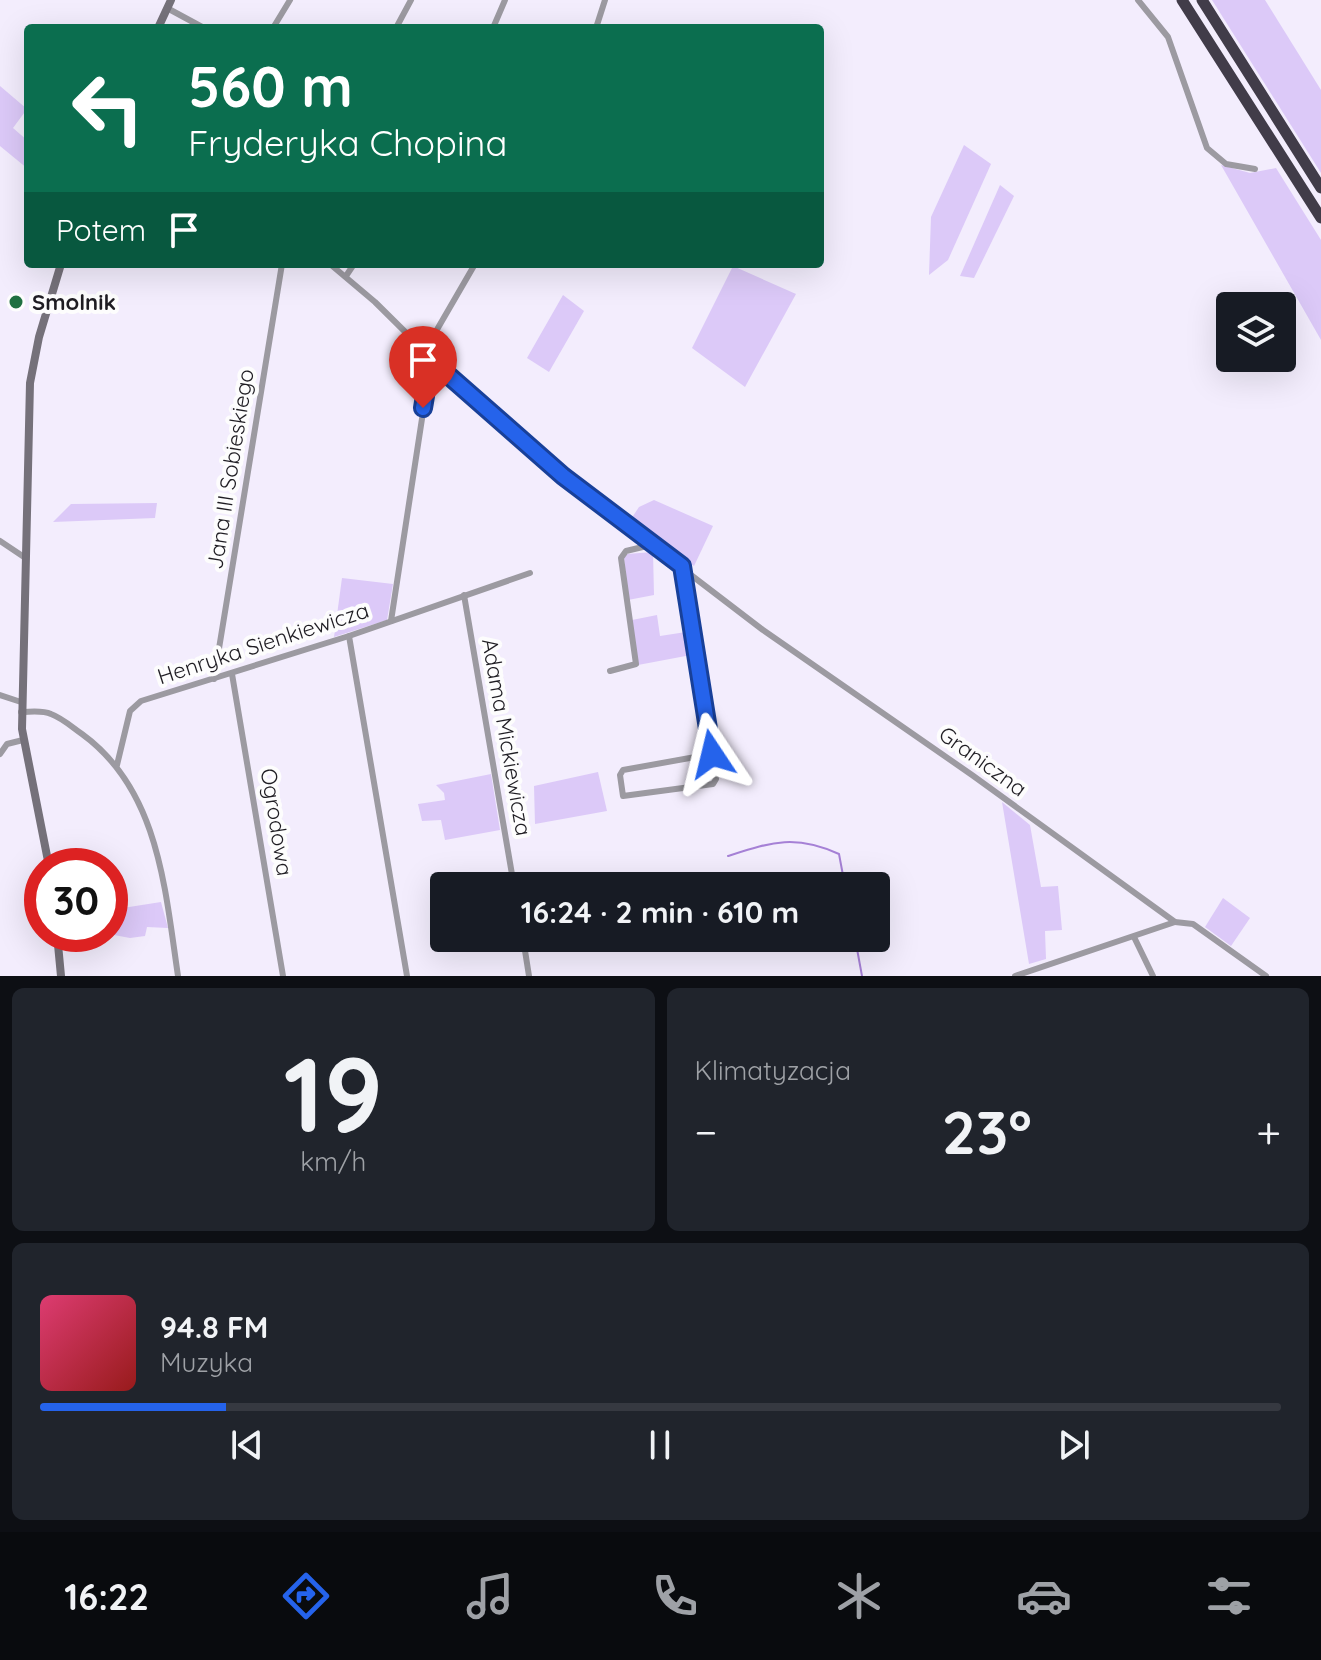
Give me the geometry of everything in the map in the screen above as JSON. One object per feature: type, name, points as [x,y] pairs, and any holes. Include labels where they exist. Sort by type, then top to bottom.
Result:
[{"type":"highway","points":[[1173,0],[1199,24]]},
{"type":"highway","points":[[1182,0],[1321,218]]},
{"type":"highway","points":[[1202,0],[1321,188]]},
{"type":"main road","points":[[160,24],[169,4]]},
{"type":"main road","points":[[45,848],[23,740],[24,557],[30,383],[39,337],[60,268]]},
{"type":"main road","points":[[59,952],[61,976]]},
{"type":"street","points":[[275,24],[290,0]]},
{"type":"street","points":[[398,24],[411,0]]},
{"type":"street","points":[[495,24],[505,0]]},
{"type":"street","points":[[597,24],[605,0]]},
{"type":"street","points":[[1138,0],[1168,37],[1207,148],[1226,164],[1255,169]]},
{"type":"street","points":[[169,4],[198,24]]},
{"type":"street","name":"Jana III Sobieskiego","points":[[214,679],[281,268]]},
{"type":"street","name":"Graniczna","points":[[335,268],[431,360],[563,476],[651,545],[763,630],[1175,922],[1193,924],[1266,976]]},
{"type":"street","points":[[346,276],[351,268]]},
{"type":"street","points":[[424,352],[473,268]]},
{"type":"street","points":[[391,621],[431,360]]},
{"type":"street","points":[[0,541],[24,557]]},
{"type":"street","points":[[610,671],[636,664],[621,558],[626,551],[651,545]]},
{"type":"street","points":[[682,566],[716,779],[713,784],[623,796],[620,775],[623,770],[712,754]]},
{"type":"street","name":"Henryka Sienkiewicza","points":[[117,765],[133,706],[530,573]]},
{"type":"street","name":"Adama Mickiewicza","points":[[464,595],[512,872]]},
{"type":"street","points":[[349,636],[407,976]]},
{"type":"street","name":"Ogrodowa","points":[[232,674],[283,976]]},
{"type":"street","points":[[0,695],[21,707],[55,715],[95,744],[117,765],[137,795],[154,839],[178,976]]},
{"type":"street","points":[[0,754],[4,742],[23,740]]},
{"type":"street","points":[[1015,976],[1175,922]]},
{"type":"street","points":[[1134,937],[1153,976]]},
{"type":"street","points":[[525,952],[529,976]]},
{"type":"shaded area","points":[[1212,0],[1265,0],[1321,90],[1321,173]]},
{"type":"shaded area","points":[[0,86],[24,106],[24,113],[13,128],[24,138],[24,166],[0,146]]},
{"type":"shaded area","points":[[964,145],[991,164],[948,260],[929,275],[931,217]]},
{"type":"shaded area","points":[[1221,165],[1250,173],[1276,168],[1321,240],[1321,340]]},
{"type":"shaded area","points":[[1000,185],[1014,196],[974,278],[960,276]]},
{"type":"shaded area","points":[[732,268],[796,294],[745,387],[692,348]]},
{"type":"shaded area","points":[[563,295],[584,311],[549,372],[527,358]]},
{"type":"shaded area","points":[[654,500],[713,526],[694,566],[631,519],[639,507]]},
{"type":"shaded area","points":[[157,503],[155,518],[53,522],[71,504]]},
{"type":"shaded area","points":[[653,552],[654,595],[628,600],[624,558],[627,554]]},
{"type":"shaded area","points":[[342,578],[393,584],[387,620],[334,637]]},
{"type":"shaded area","points":[[657,615],[660,636],[686,632],[691,655],[638,665],[632,620]]},
{"type":"shaded area","points":[[598,772],[607,811],[535,824],[534,786]]},
{"type":"shaded area","points":[[491,774],[500,830],[445,840],[441,820],[422,821],[418,804],[445,800],[444,793],[436,785]]},
{"type":"shaded area","points":[[1002,802],[1030,825],[1041,887],[1058,886],[1062,930],[1045,931],[1046,959],[1029,964]]},
{"type":"shaded area","points":[[1223,898],[1250,918],[1231,946],[1205,927]]},
{"type":"shaded area","points":[[161,902],[168,928],[147,927],[145,936],[128,938],[128,907]]},
{"type":"waterway","points":[[728,856],[771,844],[796,842],[839,854],[842,872]]},
{"type":"waterway","points":[[858,952],[862,976]]},
{"type":"place","name":"Smolnik","points":[[16,302]]},
{"type":"route","points":[[423,408],[431,360],[563,476],[682,566],[712,754]]}]
